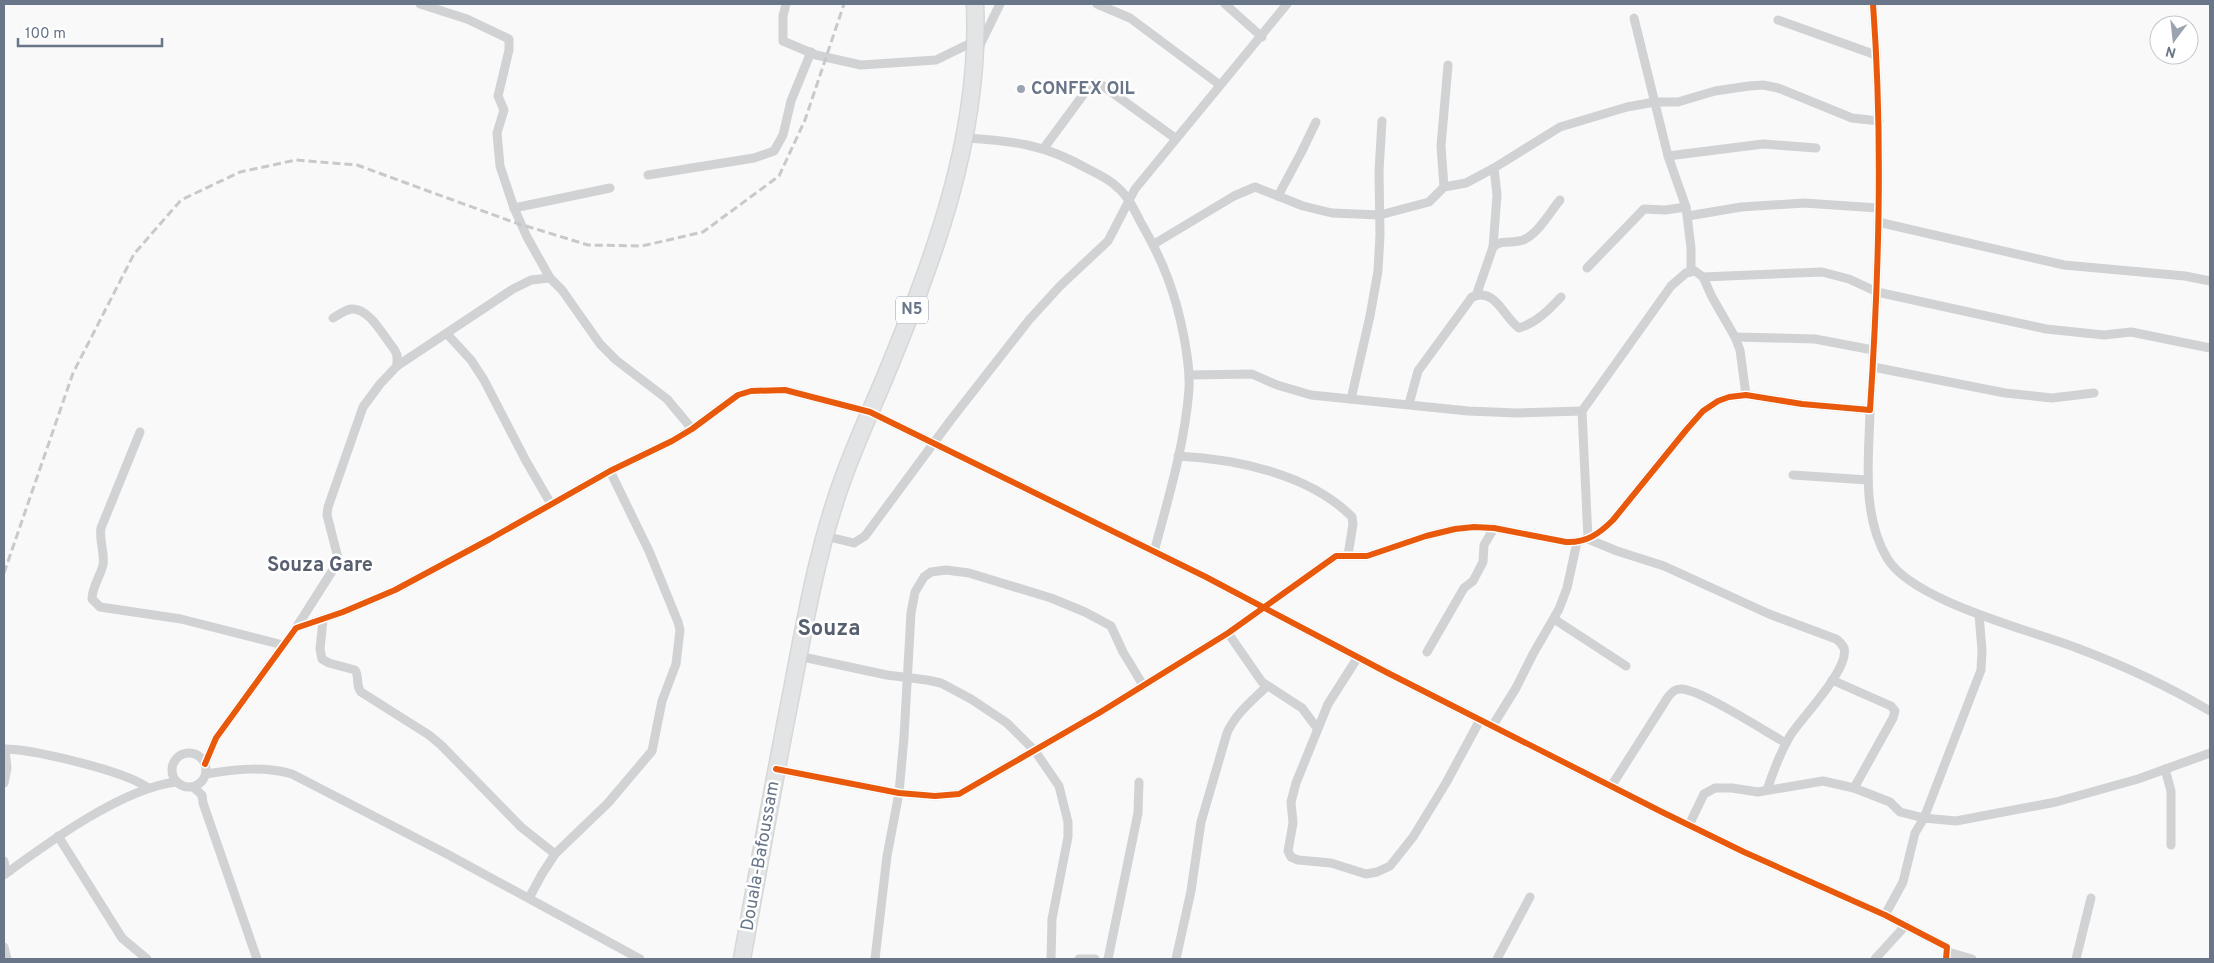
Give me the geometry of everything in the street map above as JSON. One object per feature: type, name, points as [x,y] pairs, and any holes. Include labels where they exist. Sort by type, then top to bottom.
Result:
[{"type":"highway","name":"Douala-Bafoussam","points":[[742,959],[798,656],[825,536],[846,471],[938,241],[965,138],[974,49],[975,4]]},
{"type":"street","points":[[420,4],[467,19],[509,38],[509,50],[498,96],[504,110],[498,125],[497,145],[500,166],[514,208],[527,237],[550,278],[562,290],[600,344],[616,360],[666,399],[692,429]]},
{"type":"street","points":[[786,4],[783,16],[783,41],[810,52],[861,65],[936,60],[974,49],[1000,4]]},
{"type":"street","points":[[1097,4],[1130,18],[1220,85]]},
{"type":"street","points":[[1225,4],[1262,37]]},
{"type":"street","points":[[825,536],[854,543],[862,540],[1029,320],[1060,286],[1108,241],[1128,199],[1175,138],[1262,37],[1287,4]]},
{"type":"street","points":[[1873,4],[1879,121],[1878,222],[1877,292],[1868,480],[1874,526],[1886,557],[1894,568],[1910,582],[1979,615],[2093,654],[2210,711]]},
{"type":"street","points":[[1634,18],[1668,156],[1687,211],[1691,271]]},
{"type":"street","points":[[1778,20],[1876,55]]},
{"type":"street","points":[[648,175],[754,158],[774,151],[783,134],[790,101],[810,52]]},
{"type":"street","points":[[1444,188],[1441,146],[1448,65]]},
{"type":"street","points":[[1044,148],[1086,90],[1092,85],[1099,83],[1175,138]]},
{"type":"street","points":[[1154,244],[1234,196],[1251,188],[1259,188],[1303,206],[1332,214],[1380,215],[1429,202],[1444,188],[1466,183],[1560,127],[1627,107],[1655,102],[1678,102],[1716,91],[1763,85],[1778,88],[1852,118],[1879,121]]},
{"type":"street","points":[[1351,399],[1375,291],[1380,249],[1379,171],[1382,121]]},
{"type":"street","points":[[1278,196],[1316,122]]},
{"type":"street","points":[[965,138],[1014,142],[1044,148],[1073,160],[1118,187],[1128,199],[1154,244],[1172,284],[1179,311],[1190,375],[1178,456],[1154,552]]},
{"type":"street","points":[[1668,156],[1763,144],[1816,148]]},
{"type":"street","points":[[1476,296],[1492,246],[1497,195],[1494,168]]},
{"type":"street","points":[[514,208],[610,188]]},
{"type":"street","points":[[1492,246],[1499,242],[1524,240],[1535,231],[1560,200]]},
{"type":"street","points":[[1587,268],[1644,210],[1687,211],[1804,203],[1878,208]]},
{"type":"street","points":[[1878,222],[2064,265],[2185,276],[2210,281]]},
{"type":"street","points":[[1588,539],[1582,411],[1661,298],[1682,276],[1691,271],[1695,271],[1703,277],[1712,298],[1735,337],[1740,350],[1746,395]]},
{"type":"street","points":[[1703,277],[1822,272],[1849,279],[1877,292],[2046,329],[2104,335],[2131,332],[2210,348]]},
{"type":"street","points":[[205,764],[198,755],[192,752],[180,754],[175,758],[171,770],[177,782],[182,786],[193,787],[199,784],[206,774],[205,764],[216,738],[296,628],[336,565],[338,558],[327,515],[328,507],[356,425],[370,396],[397,366],[447,334],[471,315],[531,280],[550,278]]},
{"type":"street","points":[[1409,404],[1415,377],[1422,364],[1468,301],[1481,295],[1491,298],[1507,314],[1513,324],[1519,328],[1528,326],[1549,311],[1561,297]]},
{"type":"street","points":[[333,318],[348,309],[360,310],[366,314],[394,349],[397,355],[397,366]]},
{"type":"street","points":[[447,334],[471,360],[484,380],[526,461],[551,504]]},
{"type":"street","points":[[1735,337],[1815,339],[1873,350]]},
{"type":"street","points":[[1873,367],[2004,393],[2052,398],[2094,393]]},
{"type":"street","points":[[1190,375],[1252,374],[1295,391],[1311,395],[1491,412],[1582,411]]},
{"type":"street","points":[[296,628],[323,620],[394,590],[610,471],[692,429],[738,395],[751,391],[785,390],[870,412],[982,469],[1154,552],[1688,825],[1906,925],[1947,948],[1947,956],[1972,959]]},
{"type":"street","points":[[776,769],[899,792],[934,796],[959,794],[1144,686],[1228,633],[1336,556],[1367,556],[1426,536],[1455,529],[1494,528],[1566,542],[1588,539],[1602,531],[1613,520],[1687,429],[1703,411],[1718,401],[1729,397],[1746,395],[1802,404],[1870,410]]},
{"type":"street","points":[[140,432],[101,528],[104,562],[92,596],[95,604],[108,608],[190,622],[283,645]]},
{"type":"street","points":[[1178,456],[1233,462],[1279,475],[1311,488],[1352,517],[1353,524],[1348,555]]},
{"type":"street","points":[[529,898],[555,854],[608,802],[652,751],[662,701],[676,664],[680,630],[678,622],[649,551],[610,471]]},
{"type":"street","points":[[1793,475],[1868,480]]},
{"type":"street","points":[[1427,652],[1464,588],[1473,581],[1483,562],[1484,545],[1494,528]]},
{"type":"street","points":[[1588,539],[1617,551],[1664,566],[1769,614],[1836,639],[1844,647],[1844,656],[1832,680],[1786,743],[1766,790]]},
{"type":"street","points":[[1493,725],[1554,619],[1567,588],[1577,542]]},
{"type":"street","points":[[876,959],[887,856],[899,792],[915,592],[924,577],[932,572],[946,570],[969,573],[1051,598],[1109,624],[1144,686]]},
{"type":"street","points":[[1885,915],[1903,882],[1915,833],[1924,818],[1981,670],[1982,650],[1979,615]]},
{"type":"street","points":[[1554,619],[1626,666]]},
{"type":"street","points":[[323,620],[320,649],[322,659],[329,663],[355,670],[358,674],[358,686],[361,692],[429,735],[471,774],[521,828],[555,854]]},
{"type":"street","points":[[1228,633],[1258,677],[1267,686],[1302,708],[1317,728]]},
{"type":"street","points":[[798,656],[907,678],[935,681],[954,690],[1007,723],[1035,751],[1059,786],[1068,822],[1068,838],[1052,919],[1051,959]]},
{"type":"street","points":[[1358,657],[1339,684],[1317,728],[1291,802],[1293,823],[1288,851],[1291,856],[1298,860],[1331,863],[1366,874],[1377,872],[1390,866],[1413,837],[1446,783],[1480,720]]},
{"type":"street","points":[[1832,680],[1891,706],[1895,712],[1854,788]]},
{"type":"street","points":[[1176,959],[1191,891],[1202,815],[1224,742],[1232,721],[1267,686]]},
{"type":"street","points":[[1612,785],[1671,692],[1680,689],[1702,696],[1786,743]]},
{"type":"street","points":[[4,783],[7,768],[5,749],[26,752],[114,773],[134,779],[148,788]]},
{"type":"street","points":[[1688,825],[1699,802],[1710,790],[1723,787],[1758,792],[1823,781],[1854,788],[1890,802],[1900,812],[1924,818],[1956,821],[2056,802],[2165,769],[2210,753]]},
{"type":"street","points":[[2165,769],[2171,791],[2171,845]]},
{"type":"street","points":[[206,774],[233,770],[277,770],[292,774],[529,898],[640,959]]},
{"type":"street","points":[[4,861],[7,873],[58,836],[148,788],[177,782]]},
{"type":"street","points":[[1108,959],[1138,813],[1139,782]]},
{"type":"street","points":[[193,787],[202,795],[203,803],[257,959]]},
{"type":"street","points":[[58,836],[122,938],[148,959]]},
{"type":"street","points":[[1497,959],[1530,897]]},
{"type":"street","points":[[2076,959],[2091,898]]},
{"type":"street","points":[[1875,959],[1906,925]]},
{"type":"street","points":[[4,947],[7,959]]},
{"type":"street","points":[[1080,959],[1095,959]]},
{"type":"railway","points":[[4,573],[73,373],[134,254],[181,200],[240,172],[296,160],[357,165],[513,222],[588,245],[642,246],[703,232],[779,176],[805,120],[844,4]]},
{"type":"cycle path","points":[[776,769],[899,793],[935,796],[959,794],[1099,713],[1228,633],[1336,556],[1367,556],[1426,536],[1455,529],[1474,527],[1494,528],[1566,542],[1580,541],[1592,537],[1613,520],[1687,429],[1703,411],[1718,401],[1729,397],[1746,395],[1802,404],[1870,410],[1879,207],[1878,105],[1873,4]]},
{"type":"cycle path","points":[[205,764],[216,738],[296,628],[343,612],[395,590],[610,471],[672,441],[692,429],[738,395],[751,391],[785,390],[870,412],[1206,577],[1386,672],[1662,812],[1744,852],[1885,915],[1947,947],[1946,959]]},
{"type":"place","name":"CONFEX OIL","points":[[1021,89]]},
{"type":"district","name":"Souza Gare","points":[[320,566]]},
{"type":"district","name":"Souza","points":[[829,629]]}]
